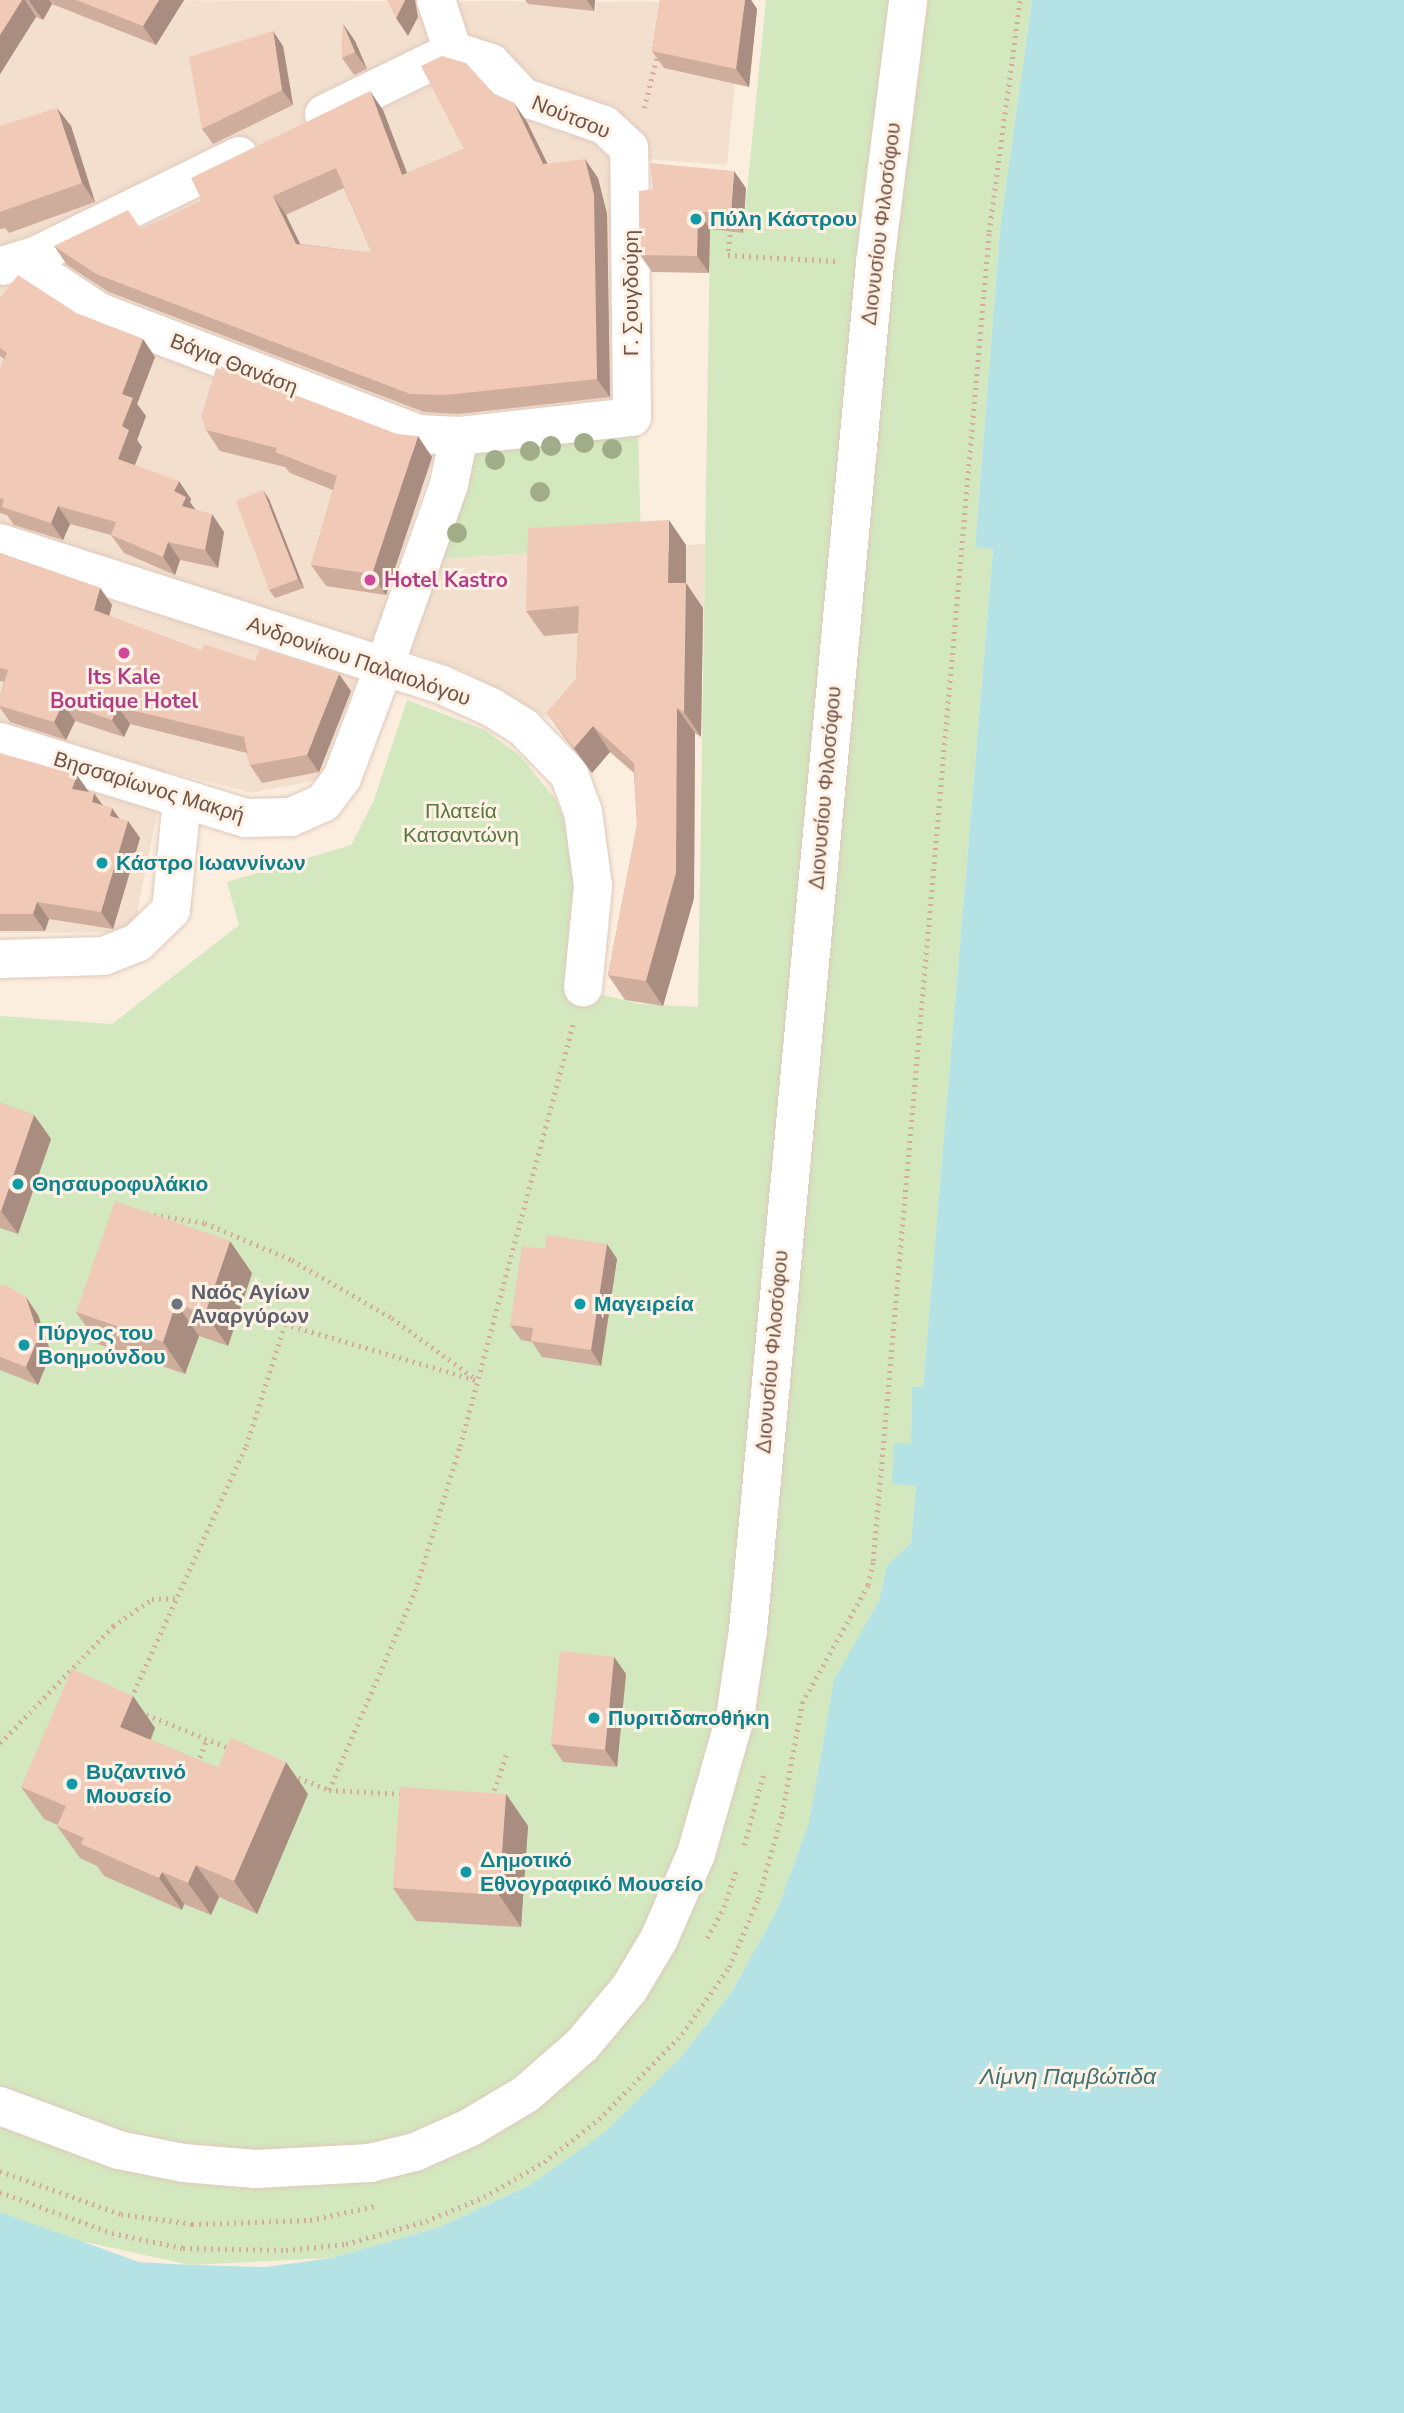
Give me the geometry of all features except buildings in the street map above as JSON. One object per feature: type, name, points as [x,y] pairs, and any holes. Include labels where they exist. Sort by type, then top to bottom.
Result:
[{"type":"street","points":[[11,264],[453,51],[436,0]]},
{"type":"street","name":"Διονυσίου Φιλοσόφου","points":[[0,2106],[119,2150],[183,2163],[256,2169],[381,2161],[469,2129],[526,2094],[582,2045],[629,1989],[659,1939],[717,1794],[735,1718],[748,1630],[875,263],[908,0]]},
{"type":"street","name":"Νούτσου","points":[[453,51],[491,63],[523,97],[604,125],[629,148]]},
{"type":"street","name":"Γ. Σουγδούρη","points":[[458,436],[632,417],[629,148]]},
{"type":"street","name":"Βάγια Θανάση","points":[[11,264],[99,312],[398,427],[436,437],[458,436]]},
{"type":"street","name":"Βησσαρίωνος Μακρή","points":[[0,742],[182,799],[262,819],[291,817],[323,803],[342,778],[384,667],[449,484],[458,436]]},
{"type":"street","name":"Ανδρονίκου Παλαιολόγου","points":[[0,543],[384,667],[491,707],[535,737],[569,774],[583,812],[592,864],[592,910],[583,988]]},
{"type":"street","points":[[0,959],[104,956],[137,943],[171,910],[182,799]]},
{"type":"path","points":[[868,1585],[912,1083],[933,902],[989,232],[1020,0]]},
{"type":"path","points":[[629,148],[641,122],[659,47]]},
{"type":"path","points":[[732,218],[728,255],[875,263]]},
{"type":"path","points":[[329,1790],[432,1546],[583,988]]},
{"type":"path","points":[[141,1214],[205,1223],[292,1260],[392,1318],[476,1380]]},
{"type":"path","points":[[232,1749],[128,1707],[246,1446],[285,1324],[476,1380]]},
{"type":"path","points":[[0,1743],[113,1626],[152,1599],[175,1598]]},
{"type":"path","points":[[195,1769],[207,1739]]},
{"type":"path","points":[[478,1799],[492,1800],[506,1755]]},
{"type":"path","points":[[280,1770],[329,1790],[410,1795]]},
{"type":"path","points":[[705,1941],[724,1907],[764,1773]]},
{"type":"path","points":[[0,2171],[121,2214],[192,2224],[310,2220],[380,2205]]},
{"type":"shaded area","points":[[0,0],[743,2],[727,165],[615,157],[618,400],[448,416],[400,561],[705,544],[701,733],[580,736],[463,671],[374,639],[318,780],[252,793],[166,771],[133,932],[0,933]]},
{"type":"green space","name":"Πλατεία Κατσαντώνη","points":[[766,0],[1032,0],[1000,229],[975,546],[993,548],[923,1388],[912,1387],[911,1445],[894,1443],[916,1486],[911,1543],[887,1565],[879,1601],[824,1737],[809,1822],[778,1908],[731,1993],[681,2057],[605,2133],[530,2185],[440,2227],[332,2258],[190,2265],[67,2238],[0,2212],[0,1016],[112,1024],[239,925],[227,882],[351,845],[374,800],[407,700],[485,730],[520,756],[556,800],[567,827],[575,897],[567,986],[640,1004],[698,1007],[710,229],[743,232]]},
{"type":"green space","points":[[638,423],[641,547],[433,559],[468,448]]},
{"type":"water","name":"Λίμνη Παμβώτιδα","points":[[1032,0],[1404,0],[1404,2413],[0,2413],[0,2212],[139,2262],[190,2265],[265,2267],[332,2258],[440,2227],[530,2185],[605,2132],[681,2057],[731,1993],[778,1908],[809,1822],[834,1680],[879,1601],[887,1565],[911,1543],[916,1486],[892,1484],[894,1443],[911,1444],[912,1387],[923,1387],[993,549],[975,547],[1000,229]]},
{"type":"place","name":"Πύλη Κάστρου","points":[[696,219]]},
{"type":"place","name":"Hotel Kastro","points":[[370,580]]},
{"type":"place","name":"Its Kale Boutique Hotel","points":[[124,653]]},
{"type":"place","name":"Κάστρο Ιωαννίνων","points":[[102,863]]},
{"type":"place","name":"Θησαυροφυλάκιο","points":[[18,1184]]},
{"type":"place","name":"Ναός Αγίων Αναργύρων","points":[[177,1304]]},
{"type":"place","name":"Μαγειρεία","points":[[580,1304]]},
{"type":"place","name":"Πύργος του Βοημούνδου","points":[[24,1345]]},
{"type":"place","name":"Πυριτιδαποθήκη","points":[[594,1718]]},
{"type":"place","name":"Βυζαντινό Μουσείο","points":[[72,1784]]},
{"type":"place","name":"Δημοτικό Εθνογραφικό Μουσείο","points":[[466,1872]]}]
